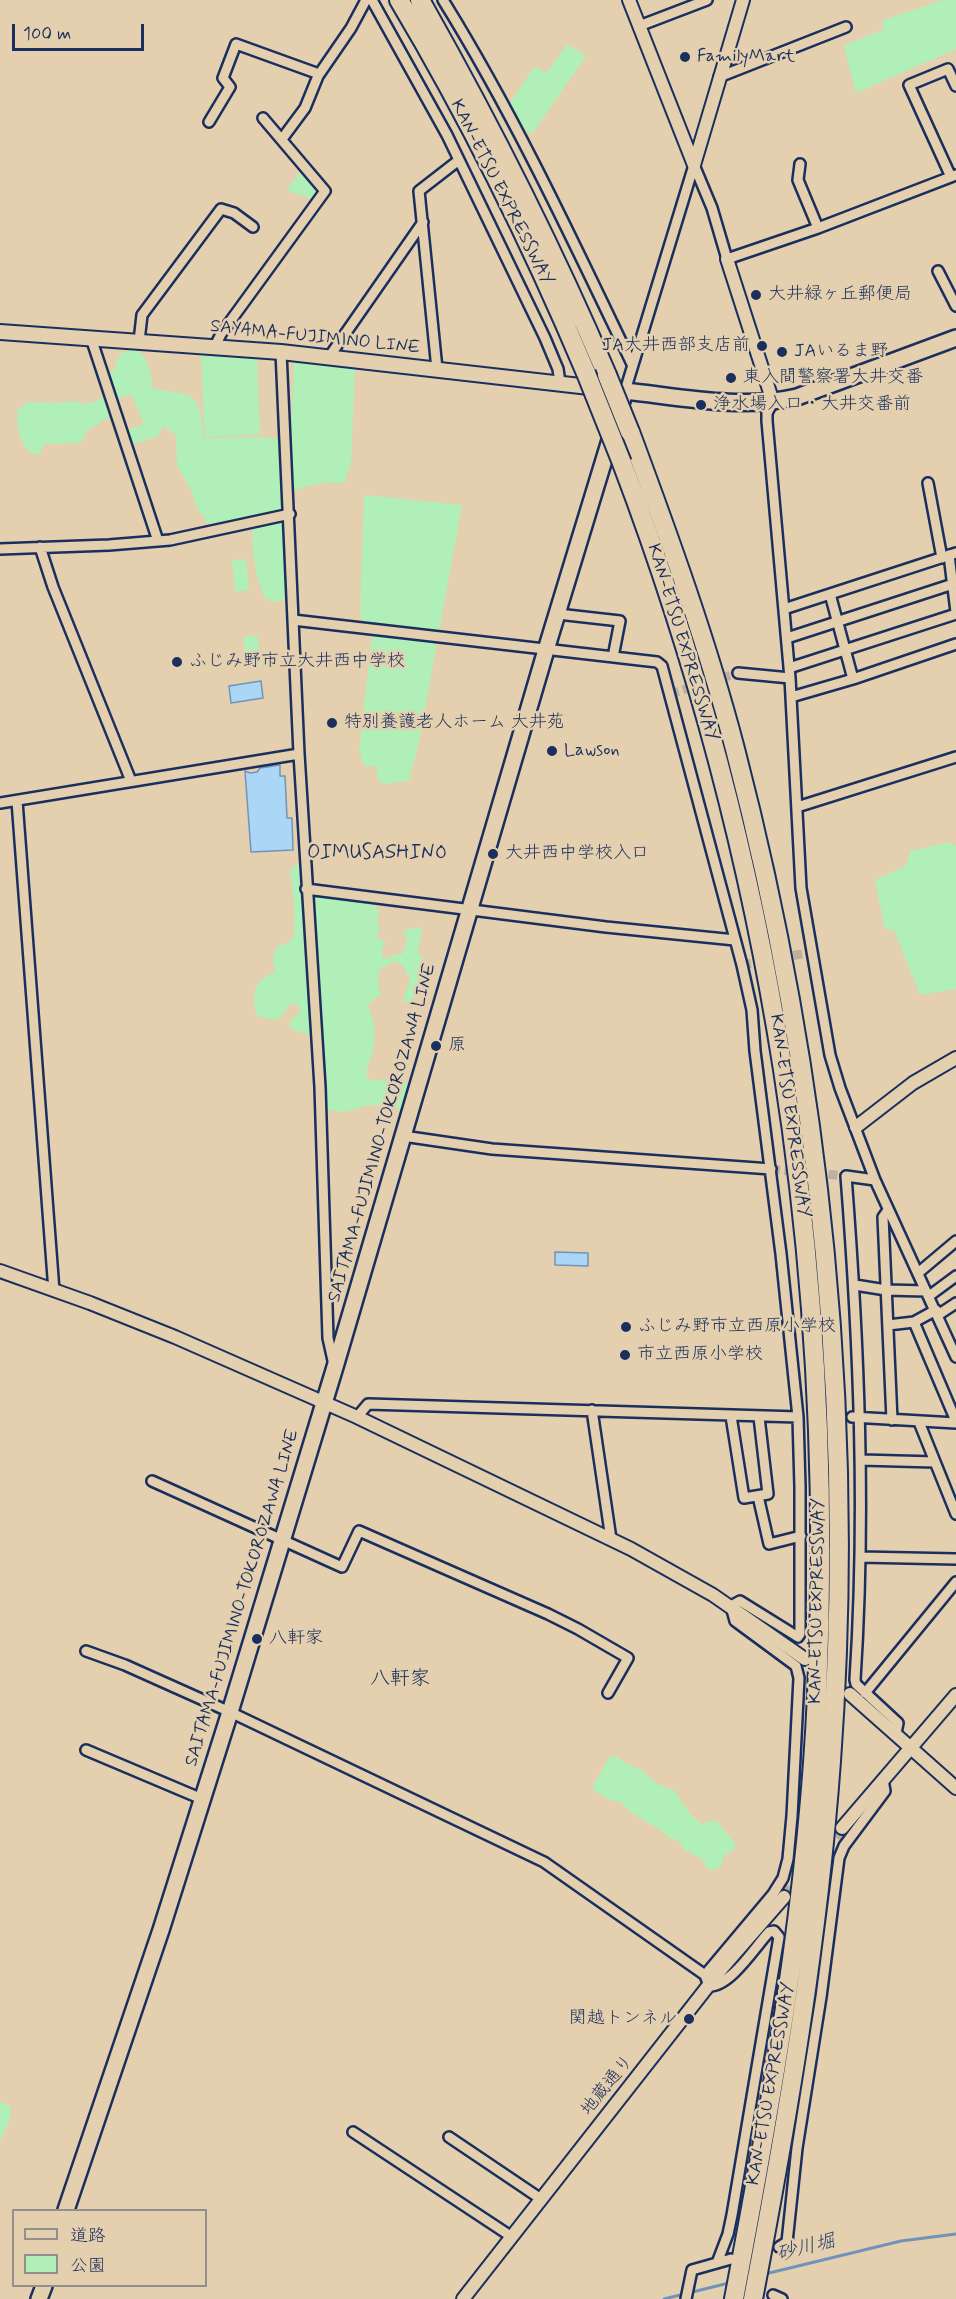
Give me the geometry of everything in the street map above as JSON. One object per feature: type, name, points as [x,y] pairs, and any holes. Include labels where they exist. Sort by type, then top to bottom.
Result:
[{"type":"highway","name":"KAN-ETSU EXPRESSWAY","points":[[399,0],[476,139],[511,208],[560,311],[622,463],[659,566],[716,752],[741,847],[780,1042],[805,1237],[816,1357],[820,1489],[817,1696],[794,1954],[736,2261],[734,2299]]},
{"type":"highway","name":"KAN-ETSU EXPRESSWAY","points":[[420,0],[488,122],[539,223],[607,375],[658,506],[711,666],[734,746],[778,931],[798,1039],[825,1245],[834,1357],[840,1489],[835,1697],[822,1866],[808,1979],[785,2127],[766,2297]]},
{"type":"main road","name":"SAYAMA-FUJIMINO LINE","points":[[0,332],[281,351],[625,391]]},
{"type":"main road","points":[[625,391],[736,403],[773,402],[797,397],[956,338]]},
{"type":"main road","name":"SAITAMA-FUJIMINO-TOKOROZAWA LINE","points":[[67,2209],[115,2069],[230,1712],[324,1404],[546,650],[625,391]]},
{"type":"street","points":[[282,139],[305,108],[319,74],[351,28],[366,0]]},
{"type":"street","points":[[372,0],[447,135],[544,338],[558,369],[560,383]]},
{"type":"street","points":[[443,0],[471,44],[498,105],[559,211],[632,364]]},
{"type":"street","points":[[629,0],[712,208],[773,402],[767,412],[767,421],[791,697],[801,888],[830,1055],[875,1180],[956,1357]]},
{"type":"street","points":[[639,26],[707,0]]},
{"type":"street","points":[[625,391],[743,0]]},
{"type":"street","points":[[720,77],[846,27]]},
{"type":"street","points":[[209,122],[230,87],[223,78],[236,44],[319,74]]},
{"type":"street","points":[[727,259],[818,228],[953,176],[909,85],[948,69],[956,87]]},
{"type":"street","points":[[215,346],[220,334],[325,190],[263,118]]},
{"type":"street","points":[[447,135],[456,129]]},
{"type":"street","points":[[437,369],[419,191],[459,160]]},
{"type":"street","points":[[800,164],[798,180],[818,228]]},
{"type":"street","points":[[139,340],[142,315],[220,209],[234,213],[253,227]]},
{"type":"street","points":[[329,357],[423,222]]},
{"type":"street","points":[[938,271],[956,306]]},
{"type":"street","points":[[91,338],[158,541]]},
{"type":"street","points":[[281,351],[306,889],[320,1087],[328,1338],[335,1367]]},
{"type":"street","points":[[738,673],[789,673],[846,650],[956,613],[949,555],[928,483]]},
{"type":"street","points":[[0,549],[158,541],[290,514]]},
{"type":"street","points":[[40,547],[60,604],[131,781]]},
{"type":"street","points":[[784,609],[949,555]]},
{"type":"street","points":[[786,638],[953,584]]},
{"type":"street","points":[[830,594],[853,679]]},
{"type":"street","points":[[558,614],[620,621],[613,657]]},
{"type":"street","points":[[293,620],[657,662],[662,666],[752,1010],[798,1417],[801,1536],[800,1634],[798,1637],[740,1601],[731,1606]]},
{"type":"street","points":[[791,697],[853,679],[956,644]]},
{"type":"street","points":[[0,803],[299,754]]},
{"type":"street","points":[[797,807],[956,757]]},
{"type":"street","points":[[17,801],[54,1291]]},
{"type":"street","points":[[306,889],[735,940]]},
{"type":"street","points":[[856,1127],[913,1083],[956,1058]]},
{"type":"street","points":[[403,1136],[492,1149],[771,1169]]},
{"type":"street","points":[[875,1180],[846,1176],[855,1286],[856,1417],[861,1460],[855,1680],[856,1684],[898,1723],[896,1733]]},
{"type":"street","points":[[888,1210],[883,1217],[892,1420]]},
{"type":"street","points":[[918,1274],[956,1241]]},
{"type":"street","points":[[0,1271],[175,1337],[357,1417],[611,1539],[731,1606],[805,1659]]},
{"type":"street","points":[[855,1286],[927,1294],[956,1276]]},
{"type":"street","points":[[888,1325],[914,1322],[956,1303]]},
{"type":"street","points":[[856,1417],[919,1422],[956,1422],[914,1322]]},
{"type":"street","points":[[357,1417],[368,1404],[798,1417]]},
{"type":"street","points":[[592,1410],[611,1539]]},
{"type":"street","points":[[731,1416],[744,1498],[768,1494],[759,1417]]},
{"type":"street","points":[[919,1422],[956,1514]]},
{"type":"street","points":[[861,1460],[935,1462]]},
{"type":"street","points":[[152,1481],[342,1567],[359,1531],[548,1614],[628,1658],[608,1693]]},
{"type":"street","points":[[758,1496],[769,1544],[801,1536]]},
{"type":"street","points":[[860,1557],[956,1559]]},
{"type":"street","points":[[865,1692],[956,1582]]},
{"type":"street","points":[[707,1981],[783,1878],[788,1859],[795,1770],[799,1678],[796,1666],[735,1621],[731,1606]]},
{"type":"street","points":[[86,1651],[125,1665],[230,1712],[544,1862],[716,1986],[727,1980],[769,1932],[778,1933],[732,2215],[728,2234],[717,2263]]},
{"type":"street","points":[[850,1694],[956,1788]]},
{"type":"street","points":[[842,1828],[956,1695]]},
{"type":"street","points":[[86,1750],[202,1799]]},
{"type":"street","points":[[770,2253],[787,2242],[796,2148],[821,1997],[839,1858],[844,1846],[885,1791],[883,1780]]},
{"type":"street","name":"地蔵通り","points":[[463,2299],[707,1981],[784,1897]]},
{"type":"street","points":[[353,2132],[512,2237]]},
{"type":"street","points":[[450,2137],[541,2199]]},
{"type":"street","points":[[686,2299],[692,2270],[717,2263],[736,2261]]},
{"type":"green space","points":[[943,0],[956,0],[956,49],[856,93],[845,45],[885,29],[881,21]]},
{"type":"green space","points":[[567,44],[586,56],[532,134],[520,126],[510,103],[535,66],[547,73]]},
{"type":"green space","points":[[300,172],[315,189],[316,193],[311,199],[287,190]]},
{"type":"green space","points":[[130,350],[138,350],[145,358],[152,388],[189,395],[196,402],[201,415],[204,438],[278,439],[291,434],[294,362],[355,367],[351,463],[344,483],[312,485],[284,498],[287,599],[274,602],[265,598],[256,569],[252,530],[248,517],[226,523],[207,523],[177,466],[176,435],[164,426],[157,437],[128,443],[125,435],[129,429],[144,424],[131,394],[117,399],[117,412],[87,431],[81,443],[44,444],[39,455],[27,450],[23,444],[18,430],[18,409],[28,402],[75,401],[83,404],[94,402],[104,396],[109,388],[110,372],[114,370],[119,355]]},
{"type":"green space","points":[[201,353],[257,357],[260,434],[205,437]]},
{"type":"green space","points":[[364,495],[462,505],[419,742],[409,781],[384,784],[378,781],[376,766],[364,766],[359,750],[372,636],[360,614]]},
{"type":"green space","points":[[246,559],[249,590],[235,592],[232,560]]},
{"type":"green space","points":[[257,635],[262,665],[247,667],[243,637]]},
{"type":"green space","points":[[949,842],[956,846],[956,989],[920,995],[894,930],[885,929],[875,880],[906,866],[910,851]]},
{"type":"green space","points":[[301,862],[309,867],[311,882],[317,894],[348,901],[377,902],[376,910],[380,912],[377,921],[380,930],[376,937],[385,942],[381,952],[383,957],[388,959],[393,954],[402,955],[408,938],[404,936],[405,930],[418,927],[422,930],[418,952],[422,956],[424,971],[419,975],[419,984],[414,989],[414,998],[409,1003],[403,1001],[410,979],[403,966],[395,961],[379,970],[378,986],[382,995],[376,997],[368,1006],[373,1021],[374,1038],[367,1077],[370,1080],[400,1081],[411,1084],[405,1111],[378,1105],[361,1106],[358,1109],[342,1112],[329,1110],[325,1104],[312,1037],[290,1028],[291,1018],[300,1011],[297,1004],[291,1004],[280,1018],[274,1020],[257,1016],[254,995],[258,984],[275,972],[273,959],[277,946],[288,942],[293,937],[294,915],[290,870]]},
{"type":"green space","points":[[610,1756],[618,1757],[641,1770],[659,1785],[675,1791],[697,1821],[702,1824],[716,1820],[736,1845],[733,1851],[724,1855],[720,1865],[711,1870],[701,1859],[683,1848],[678,1840],[670,1838],[632,1813],[620,1802],[609,1800],[592,1788]]},
{"type":"green space","points":[[0,2102],[11,2107],[11,2116],[0,2142]]},
{"type":"water","points":[[261,681],[263,698],[231,703],[229,686]]},
{"type":"water","points":[[280,765],[280,776],[285,776],[287,818],[292,818],[293,850],[251,852],[245,771],[257,772],[260,768]]},
{"type":"water","points":[[555,1252],[588,1253],[588,1266],[555,1265]]},
{"type":"waterway","name":"砂川堀","points":[[765,2274],[901,2241],[956,2234]]},
{"type":"waterway","name":"砂川堀","points":[[664,2299],[729,2283]]},
{"type":"tunnel","points":[[670,694],[738,673]]},
{"type":"tunnel","points":[[780,958],[812,952]]},
{"type":"tunnel","points":[[742,965],[766,961]]},
{"type":"tunnel","points":[[771,1169],[798,1172]]},
{"type":"tunnel","points":[[815,1173],[846,1176]]},
{"type":"tunnel","points":[[823,1850],[842,1828]]},
{"type":"tunnel","points":[[784,1897],[802,1875]]},
{"type":"place","name":"FamilyMart","points":[[685,57]]},
{"type":"place","name":"大井緑ヶ丘郵便局","points":[[756,295]]},
{"type":"place","name":"JA大井西部支店前","points":[[762,346]]},
{"type":"place","name":"JAいるま野","points":[[782,352]]},
{"type":"place","name":"東入間警察署大井交番","points":[[731,378]]},
{"type":"place","name":"浄水場入口・大井交番前","points":[[701,405]]},
{"type":"place","name":"ふじみ野市立大井西中学校","points":[[177,662]]},
{"type":"place","name":"特別養護老人ホーム 大井苑","points":[[332,723]]},
{"type":"place","name":"Lawson","points":[[552,751]]},
{"type":"place","name":"大井西中学校入口","points":[[493,854]]},
{"type":"place","name":"原","points":[[436,1046]]},
{"type":"place","name":"ふじみ野市立西原小学校","points":[[626,1327]]},
{"type":"place","name":"市立西原小学校","points":[[625,1355]]},
{"type":"place","name":"八軒家","points":[[257,1639]]},
{"type":"place","name":"関越トンネル","points":[[689,2019]]},
{"type":"district","name":"OIMUSASHINO","points":[[377,854]]},
{"type":"district","name":"八軒家","points":[[400,1680]]}]
